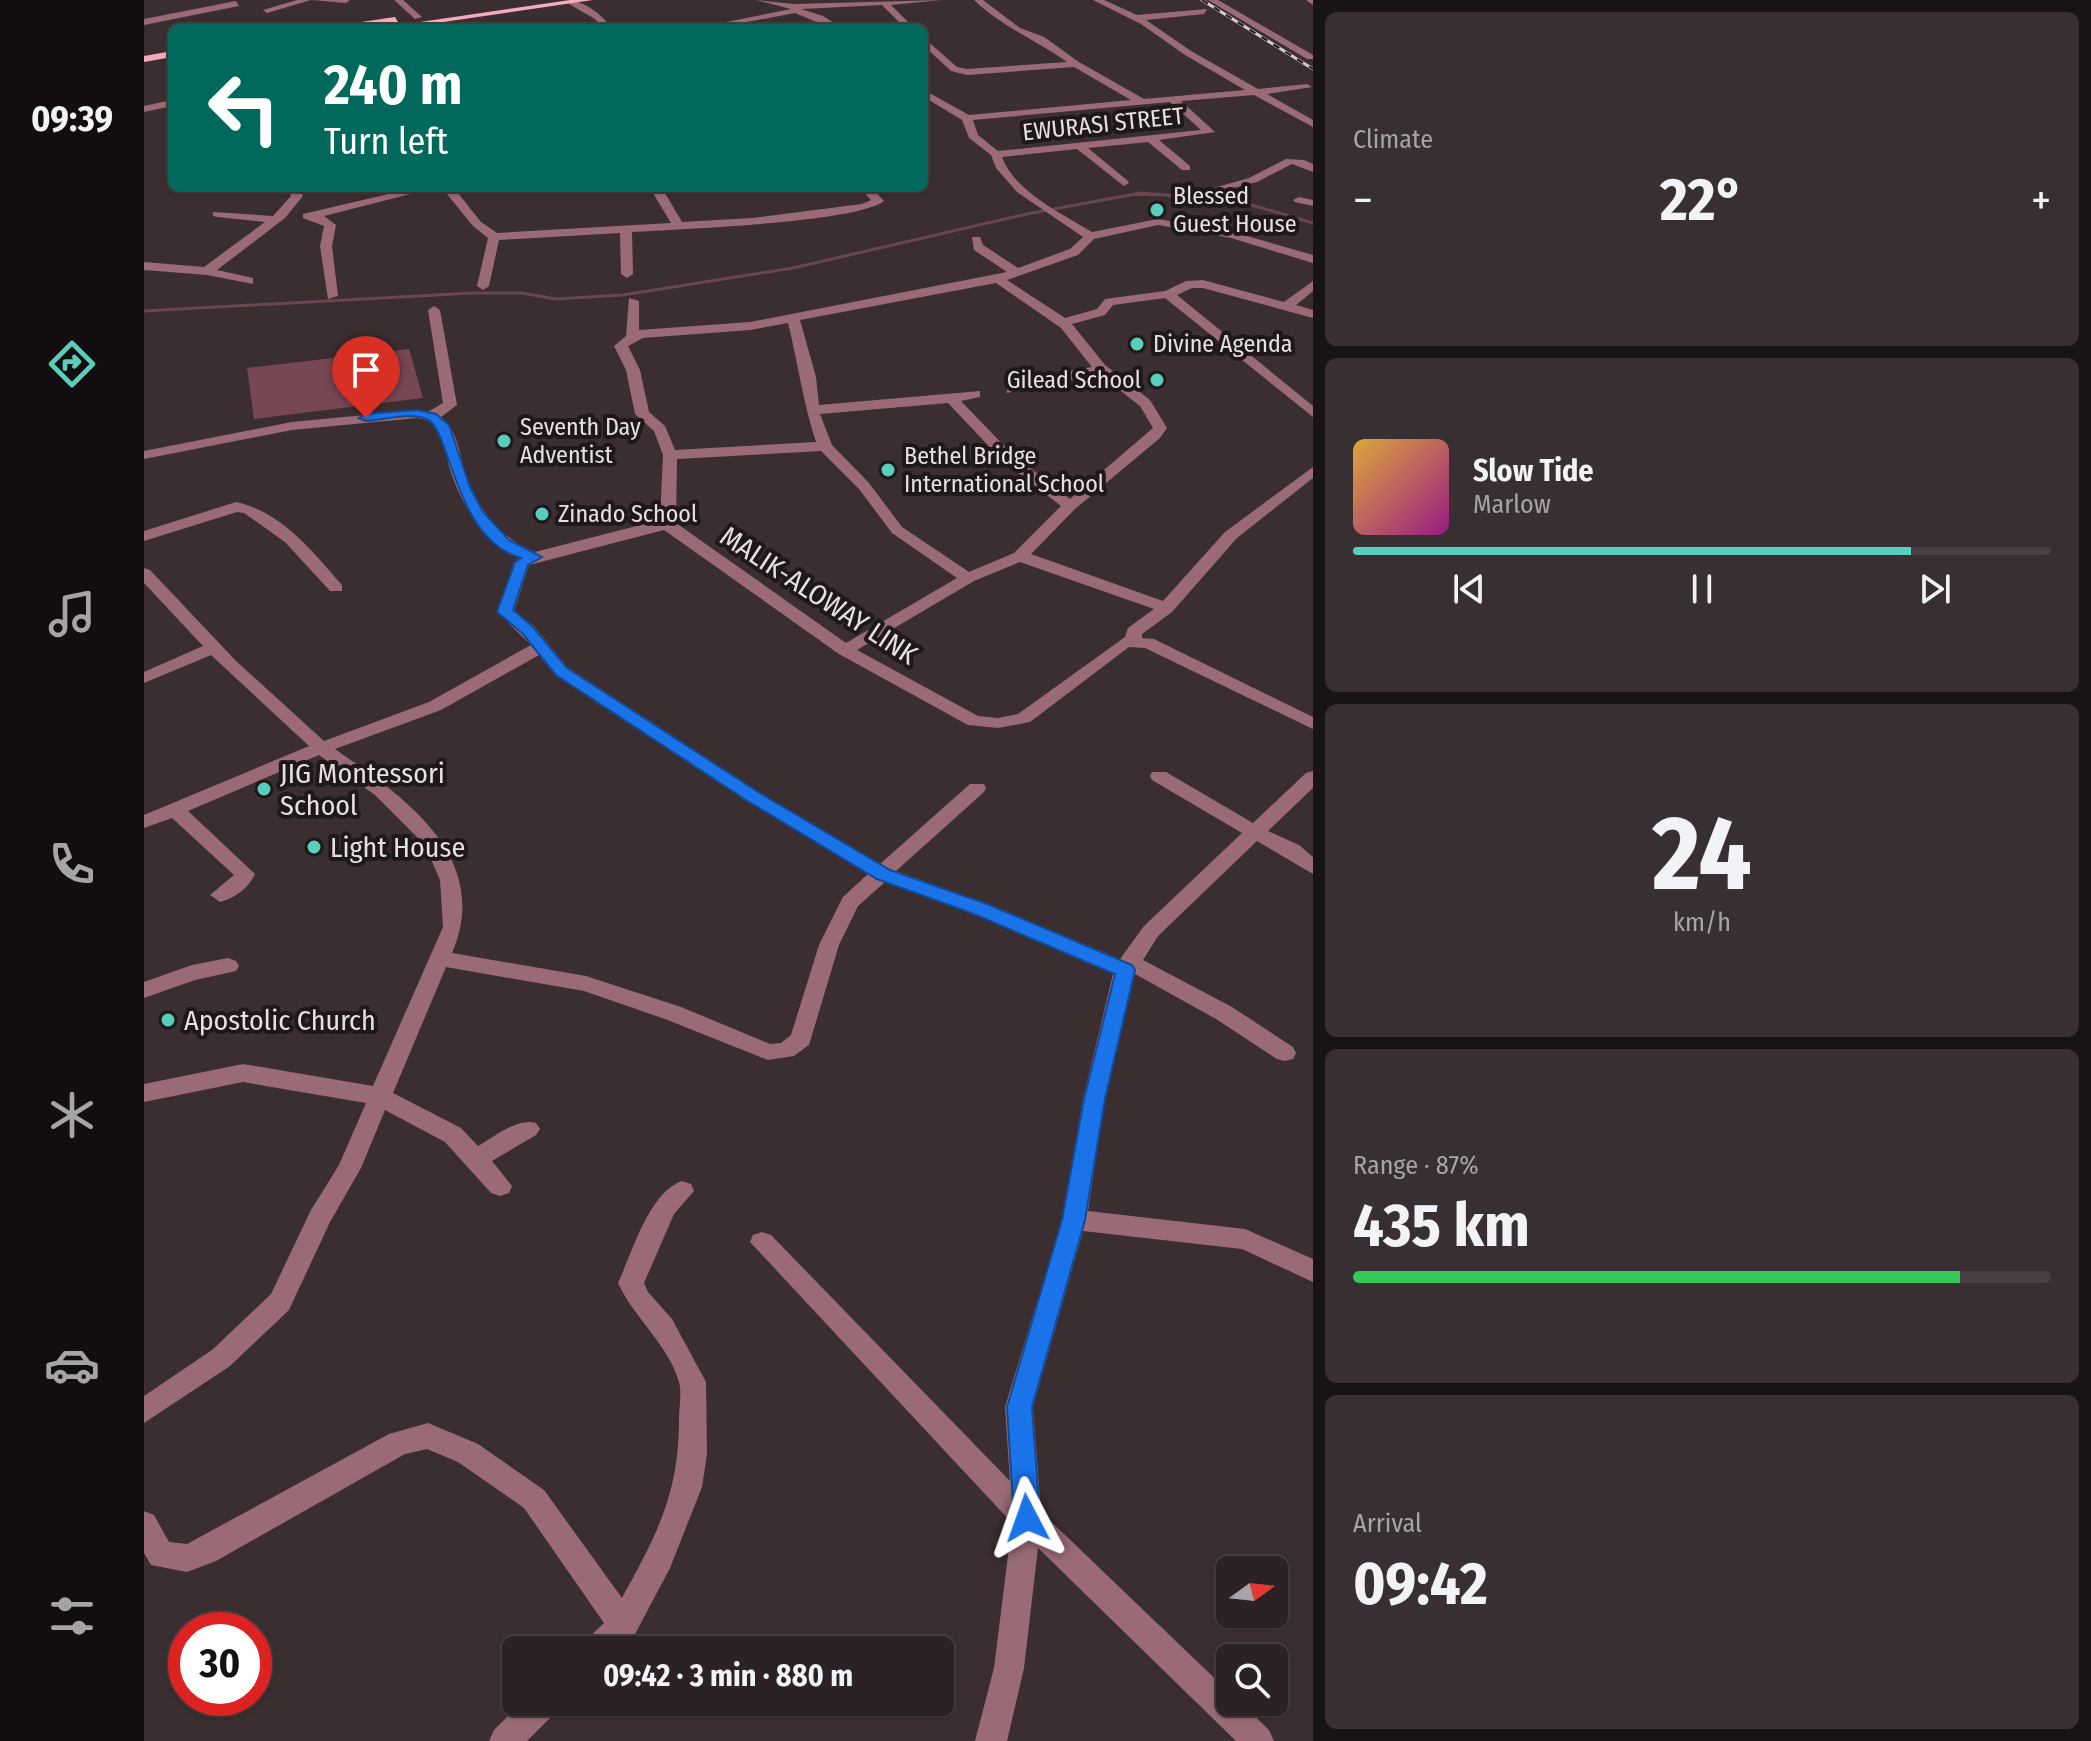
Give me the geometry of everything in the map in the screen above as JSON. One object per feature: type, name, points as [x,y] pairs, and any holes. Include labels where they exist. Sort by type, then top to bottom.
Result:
[{"type":"main road","points":[[422,23],[541,0]]},
{"type":"main road","points":[[422,23],[589,0]]},
{"type":"main road","points":[[144,59],[168,55]]},
{"type":"main road","points":[[144,65],[168,62]]},
{"type":"street","points":[[267,10],[307,0]]},
{"type":"street","points":[[316,0],[346,0]]},
{"type":"street","points":[[398,0],[422,23]]},
{"type":"street","points":[[760,0],[831,24]]},
{"type":"street","points":[[725,24],[836,3],[885,4],[938,0]]},
{"type":"street","points":[[978,0],[1017,30],[1041,39],[1076,64],[1140,101]]},
{"type":"street","points":[[1097,0],[1136,18],[1188,53],[1313,124]]},
{"type":"street","points":[[1212,0],[1310,57]]},
{"type":"street","points":[[572,2],[604,24]]},
{"type":"street","points":[[144,22],[236,4]]},
{"type":"street","points":[[885,4],[906,24]]},
{"type":"street","points":[[1136,18],[1204,11]]},
{"type":"street","points":[[768,17],[769,24]]},
{"type":"street","points":[[928,45],[954,69],[967,72],[1076,64]]},
{"type":"street","points":[[928,98],[967,118],[1307,87]]},
{"type":"street","points":[[1120,103],[1127,93]]},
{"type":"street","name":"EWURASI STREET","points":[[996,154],[1210,132],[1172,99]]},
{"type":"street","points":[[144,109],[168,104]]},
{"type":"street","points":[[967,118],[973,136],[996,154],[1008,176],[1049,210],[1090,236]]},
{"type":"street","points":[[1151,139],[1186,168]]},
{"type":"street","points":[[1081,147],[1124,183]]},
{"type":"street","points":[[1209,191],[1253,180],[1290,161],[1304,163],[1313,169]]},
{"type":"street","points":[[207,271],[279,216],[297,196],[296,192]]},
{"type":"street","points":[[309,216],[411,192]]},
{"type":"street","points":[[451,192],[477,224],[494,237],[753,221],[874,205],[878,201],[870,192]]},
{"type":"street","points":[[658,192],[679,226]]},
{"type":"street","points":[[1299,200],[1313,203]]},
{"type":"street","points":[[217,214],[323,219],[330,225],[326,246],[332,296]]},
{"type":"street","points":[[1285,1053],[1224,1013],[1127,966],[883,874],[752,796],[561,671],[528,630],[505,612],[522,562],[657,525],[668,525],[670,455],[660,429],[642,414],[633,370],[621,346],[632,337],[663,331],[713,330],[793,319],[998,279],[1074,252],[1090,236],[1158,222],[1233,235],[1313,259]]},
{"type":"street","points":[[626,229],[627,274]]},
{"type":"street","points":[[483,286],[494,237]]},
{"type":"street","points":[[976,239],[978,247],[1016,272]]},
{"type":"street","points":[[144,266],[207,271],[249,281]]},
{"type":"street","points":[[845,650],[968,578],[1020,556],[1070,506],[1160,428],[1158,417],[1123,385],[1101,370],[1095,358],[1063,322],[998,279]]},
{"type":"street","points":[[1063,322],[1101,312],[1109,302],[1168,294],[1190,284],[1203,284],[1313,314]]},
{"type":"street","points":[[1287,306],[1313,285]]},
{"type":"street","points":[[1168,294],[1309,407]]},
{"type":"street","points":[[632,337],[633,301]]},
{"type":"street","points":[[432,416],[450,405],[434,310]]},
{"type":"street","points":[[793,319],[809,377],[812,410],[825,446],[864,486],[897,530],[968,578]]},
{"type":"street","points":[[1012,390],[1047,379],[1101,370]]},
{"type":"street","points":[[812,410],[952,399],[975,394]]},
{"type":"street","points":[[952,399],[989,444],[1070,506]]},
{"type":"street","points":[[144,455],[292,426],[417,414],[432,416],[443,425],[463,487],[477,513],[504,543],[519,553],[534,557]]},
{"type":"street","points":[[670,455],[825,446]]},
{"type":"street","name":"MALIK-ALOWAY LINK","points":[[668,525],[845,650],[974,721],[998,723],[1024,718],[1125,642],[1133,640],[1134,632],[1166,608],[1231,535],[1313,471]]},
{"type":"street","points":[[144,536],[236,507],[247,507],[283,534],[336,588]]},
{"type":"street","points":[[1020,556],[1166,608]]},
{"type":"street","points":[[144,573],[214,648],[321,748],[382,791],[434,842],[450,880],[453,927],[349,1168],[320,1217],[280,1302],[221,1358],[144,1411]]},
{"type":"street","points":[[1133,640],[1148,643],[1313,724]]},
{"type":"street","points":[[144,822],[321,748],[435,706],[540,647]]},
{"type":"street","points":[[144,678],[214,648]]},
{"type":"street","points":[[1159,776],[1292,850],[1313,867]]},
{"type":"street","points":[[991,1741],[1009,1668],[1027,1518],[1019,1407],[1074,1220],[1094,1099],[1127,966],[1151,931],[1313,777]]},
{"type":"street","points":[[438,958],[586,984],[673,1013],[768,1052],[781,1052],[793,1048],[801,1039],[829,945],[850,902],[977,788]]},
{"type":"street","points":[[174,809],[245,874],[242,881],[220,895]]},
{"type":"street","points":[[144,990],[192,973],[228,966]]},
{"type":"street","points":[[144,1093],[243,1073],[378,1096],[453,1135],[500,1186]]},
{"type":"street","points":[[476,1159],[528,1129]]},
{"type":"street","points":[[612,1636],[623,1625],[660,1558],[688,1487],[692,1465],[693,1382],[663,1327],[638,1299],[631,1283],[664,1208],[682,1191]]},
{"type":"street","points":[[1074,1220],[1245,1239],[1313,1271]]},
{"type":"street","points":[[762,1242],[1027,1518],[1258,1741]]},
{"type":"street","points":[[144,1525],[161,1555],[187,1558],[206,1551],[399,1443],[428,1436],[468,1453],[534,1499],[623,1625]]},
{"type":"street","points":[[505,1741],[530,1716]]},
{"type":"shaded area","points":[[409,349],[423,398],[254,419],[247,368]]},
{"type":"waterway","points":[[144,311],[473,293],[522,293],[556,299],[623,295],[793,268],[1027,214],[1141,193],[1238,201],[1313,223]]},
{"type":"waterway","points":[[1132,195],[1162,195]]},
{"type":"railway","points":[[1202,0],[1313,69]]},
{"type":"place","name":"Blessed Guest House","points":[[1157,210]]},
{"type":"place","name":"Divine Agenda","points":[[1137,344]]},
{"type":"place","name":"Gilead School","points":[[1157,380]]},
{"type":"place","name":"Seventh Day Adventist","points":[[504,441]]},
{"type":"place","name":"Bethel Bridge International School","points":[[888,470]]},
{"type":"place","name":"Zinado School","points":[[542,514]]},
{"type":"place","name":"JIG Montessori School","points":[[264,789]]},
{"type":"place","name":"Light House","points":[[314,847]]},
{"type":"place","name":"Apostolic Church","points":[[168,1020]]},
{"type":"route","points":[[366,418],[417,414],[432,416],[443,425],[463,487],[477,513],[504,543],[519,553],[534,557],[522,562],[505,612],[528,630],[561,671],[752,796],[883,874],[980,909],[1125,970],[1094,1099],[1074,1220],[1019,1407],[1027,1518]]}]
